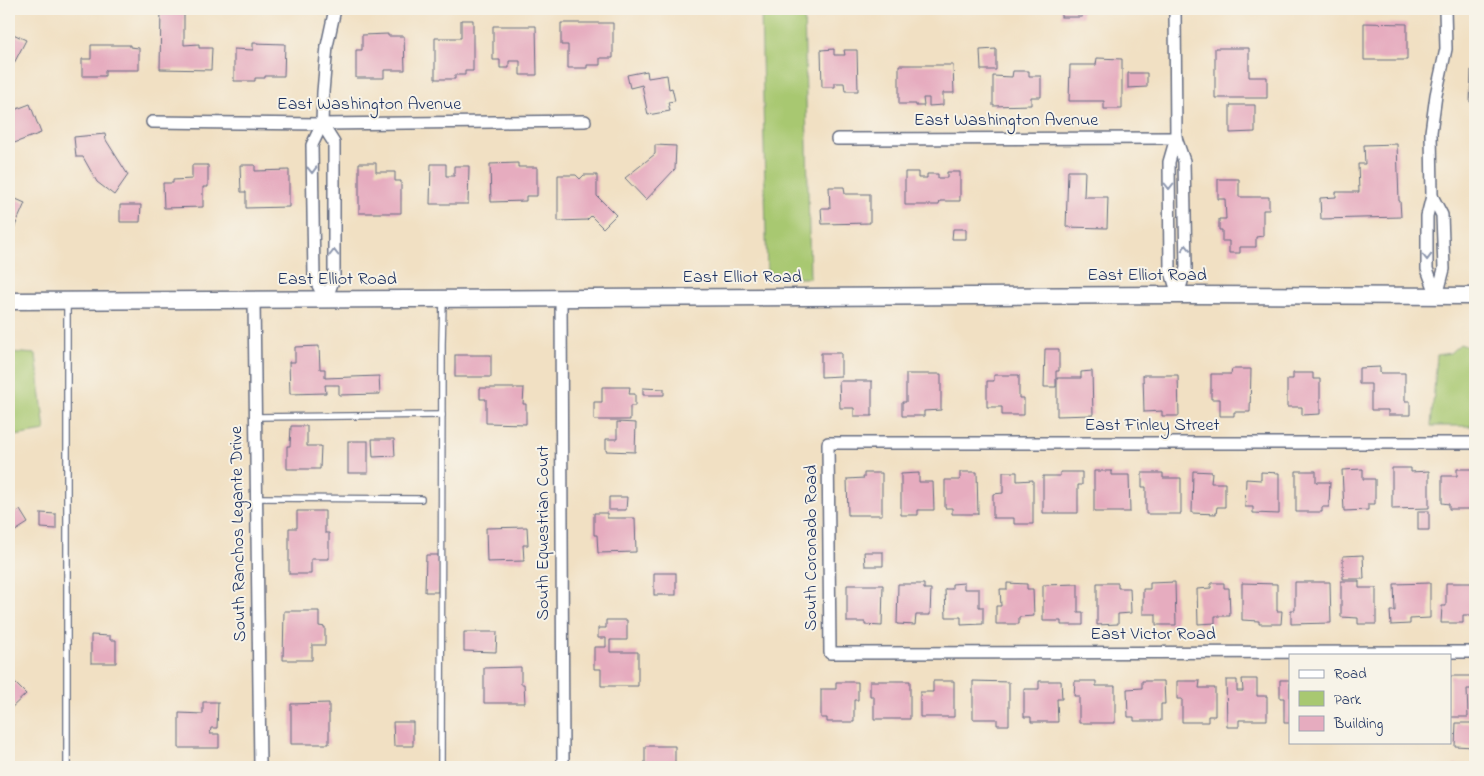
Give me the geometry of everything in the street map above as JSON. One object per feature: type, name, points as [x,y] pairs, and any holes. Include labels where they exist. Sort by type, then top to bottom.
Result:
[{"type":"main road","name":"East Elliot Road","points":[[9,301],[1178,295],[1475,296]]},
{"type":"street","points":[[326,300],[314,278],[312,145],[322,124],[327,46],[335,9]]},
{"type":"street","points":[[1175,9],[1176,138],[1169,162],[1170,268],[1178,295]]},
{"type":"street","points":[[1437,296],[1427,269],[1427,216],[1432,196],[1431,132],[1436,95],[1446,49],[1445,9]]},
{"type":"street","name":"East Washington Avenue","points":[[152,122],[322,124],[585,121]]},
{"type":"street","points":[[322,124],[334,143],[334,278],[326,300]]},
{"type":"street","points":[[1176,138],[1184,161],[1186,268],[1178,295]]},
{"type":"street","name":"East Washington Avenue","points":[[837,139],[1176,138]]},
{"type":"street","points":[[1432,196],[1442,215],[1444,269],[1437,296]]},
{"type":"street","name":"South Equestrian Court","points":[[561,299],[563,767]]},
{"type":"street","name":"South Ranchos Legante Drive","points":[[254,300],[260,767]]},
{"type":"street","name":"East Finley Street","points":[[828,443],[1475,444]]},
{"type":"street","name":"South Coronado Road","points":[[828,443],[830,653]]},
{"type":"street","name":"East Victor Road","points":[[830,653],[1475,652]]},
{"type":"lane","points":[[441,767],[443,299]]},
{"type":"lane","points":[[67,301],[68,767]]},
{"type":"lane","points":[[256,418],[442,415]]},
{"type":"lane","points":[[256,498],[421,500]]},
{"type":"green space","points":[[761,9],[804,9],[810,278],[767,278]]},
{"type":"green space","points":[[1460,344],[1471,348],[1475,356],[1475,426],[1431,426],[1437,355],[1450,353]]},
{"type":"green space","points":[[9,352],[36,354],[45,431],[9,437]]},
{"type":"building","points":[[161,9],[184,9],[184,45],[199,44],[199,48],[212,48],[211,70],[160,69]]},
{"type":"building","points":[[897,9],[922,9],[922,11],[897,11]]},
{"type":"building","points":[[1061,9],[1082,9],[1082,17],[1061,17]]},
{"type":"building","points":[[461,20],[473,20],[473,71],[465,71],[465,75],[455,75],[455,79],[435,79],[435,38],[461,38]]},
{"type":"building","points":[[561,23],[613,23],[613,58],[600,58],[600,65],[587,65],[587,68],[568,68],[568,45],[561,45]]},
{"type":"building","points":[[1364,23],[1407,24],[1407,60],[1364,60]]},
{"type":"building","points":[[493,26],[536,26],[537,75],[520,75],[520,61],[509,61],[509,68],[500,68],[500,60],[493,60]]},
{"type":"building","points":[[9,32],[26,40],[11,69],[9,68]]},
{"type":"building","points":[[388,34],[388,36],[404,36],[405,70],[384,70],[384,78],[356,78],[356,50],[362,50],[362,35]]},
{"type":"building","points":[[253,43],[285,44],[284,76],[265,76],[265,78],[255,78],[255,81],[234,81],[234,49],[253,50]]},
{"type":"building","points":[[91,45],[130,45],[130,47],[139,48],[139,70],[105,70],[105,76],[82,76],[82,59],[91,59]]},
{"type":"building","points":[[1215,48],[1249,48],[1249,77],[1267,77],[1267,98],[1215,98]]},
{"type":"building","points":[[834,49],[834,55],[845,55],[844,50],[857,50],[858,91],[845,91],[844,83],[835,83],[835,87],[822,87],[821,50]]},
{"type":"building","points":[[996,49],[996,70],[981,70],[980,50]]},
{"type":"building","points":[[1097,58],[1122,59],[1122,109],[1104,109],[1104,101],[1069,101],[1070,65],[1096,65]]},
{"type":"building","points":[[899,65],[953,65],[954,93],[943,93],[943,105],[929,106],[929,98],[923,98],[924,106],[899,104]]},
{"type":"building","points":[[1471,70],[1475,70],[1475,103],[1470,102]]},
{"type":"building","points":[[647,71],[648,78],[667,75],[669,89],[672,88],[675,101],[668,102],[670,111],[648,115],[642,85],[630,88],[627,75]]},
{"type":"building","points":[[1013,71],[1029,71],[1029,76],[1041,76],[1041,97],[1031,97],[1031,105],[993,106],[993,76],[1012,77]]},
{"type":"building","points":[[1128,73],[1147,73],[1147,87],[1128,88]]},
{"type":"building","points":[[30,104],[41,133],[9,145],[9,112]]},
{"type":"building","points":[[1230,105],[1255,105],[1255,132],[1230,133]]},
{"type":"building","points":[[105,134],[106,140],[128,175],[114,195],[97,182],[83,157],[76,157],[74,137]]},
{"type":"building","points":[[1397,144],[1401,217],[1321,219],[1320,198],[1336,197],[1336,192],[1359,192],[1358,164],[1365,164],[1364,145]]},
{"type":"building","points":[[655,145],[676,146],[675,169],[646,200],[625,178],[655,154]]},
{"type":"building","points":[[359,163],[376,163],[376,172],[395,172],[395,181],[401,181],[401,213],[359,213]]},
{"type":"building","points":[[518,163],[518,167],[537,167],[537,196],[526,196],[526,201],[491,202],[490,164]]},
{"type":"building","points":[[431,164],[446,164],[446,176],[454,176],[454,166],[469,166],[468,204],[430,204]]},
{"type":"building","points":[[192,165],[208,165],[208,187],[203,187],[203,207],[164,208],[163,183],[173,183],[173,180],[192,179]]},
{"type":"building","points":[[240,165],[255,165],[255,171],[289,170],[289,207],[246,208],[246,192],[241,192]]},
{"type":"building","points":[[1068,171],[1085,171],[1084,197],[1108,197],[1107,228],[1066,227]]},
{"type":"building","points":[[905,172],[918,172],[918,178],[927,178],[927,174],[938,174],[938,178],[947,178],[947,172],[960,172],[960,201],[940,201],[939,205],[905,205]]},
{"type":"building","points":[[558,175],[576,175],[580,179],[584,175],[597,175],[597,196],[616,215],[603,228],[591,216],[587,220],[558,221]]},
{"type":"building","points":[[1218,179],[1239,179],[1239,197],[1269,197],[1269,210],[1263,210],[1263,236],[1256,237],[1256,247],[1240,247],[1240,253],[1229,253],[1229,241],[1222,241],[1219,219],[1226,219],[1225,199],[1218,199]]},
{"type":"building","points":[[829,187],[844,187],[845,194],[870,194],[870,223],[822,224],[821,208],[830,208]]},
{"type":"building","points":[[9,196],[25,203],[12,233],[9,231]]},
{"type":"building","points":[[120,205],[141,205],[140,222],[120,222]]},
{"type":"building","points":[[953,229],[966,229],[966,239],[952,239]]},
{"type":"building","points":[[319,346],[320,369],[325,369],[325,378],[379,376],[380,394],[339,395],[339,385],[325,385],[326,393],[290,394],[289,362],[295,362],[295,347]]},
{"type":"building","points":[[1045,349],[1059,349],[1059,371],[1056,371],[1056,387],[1044,387]]},
{"type":"building","points":[[821,353],[841,353],[841,376],[821,377]]},
{"type":"building","points":[[455,355],[491,355],[491,377],[455,377]]},
{"type":"building","points":[[1380,367],[1380,373],[1405,373],[1405,401],[1410,401],[1410,415],[1388,415],[1388,410],[1371,410],[1371,384],[1359,384],[1359,368]]},
{"type":"building","points":[[1232,369],[1251,369],[1250,412],[1234,412],[1234,416],[1220,416],[1220,399],[1211,399],[1211,374],[1231,374]]},
{"type":"building","points":[[1092,371],[1093,415],[1057,416],[1057,378],[1081,378],[1081,372]]},
{"type":"building","points":[[1293,373],[1313,373],[1313,379],[1320,379],[1320,414],[1302,415],[1302,407],[1287,407],[1287,379],[1293,379]]},
{"type":"building","points":[[906,374],[941,374],[941,410],[924,411],[924,416],[902,416],[902,402],[906,402]]},
{"type":"building","points":[[994,375],[1019,375],[1019,398],[1024,398],[1024,415],[1002,415],[1002,407],[987,407],[987,381],[994,381]]},
{"type":"building","points":[[1143,375],[1178,375],[1179,416],[1162,416],[1162,411],[1144,412]]},
{"type":"building","points":[[839,381],[872,381],[872,416],[854,416],[854,408],[840,408]]},
{"type":"building","points":[[602,387],[630,387],[629,394],[635,394],[635,406],[630,406],[630,420],[594,420],[594,402],[602,402]]},
{"type":"building","points":[[480,388],[524,388],[523,404],[526,404],[526,424],[486,423],[486,399],[480,399]]},
{"type":"building","points":[[643,388],[664,389],[664,395],[643,395]]},
{"type":"building","points":[[617,422],[636,423],[635,452],[606,451],[606,439],[617,439]]},
{"type":"building","points":[[291,426],[307,426],[307,446],[321,446],[320,469],[287,469],[287,446],[290,446]]},
{"type":"building","points":[[372,439],[394,439],[395,456],[373,457]]},
{"type":"building","points":[[348,441],[368,441],[368,473],[348,473]]},
{"type":"building","points":[[1392,468],[1411,468],[1411,472],[1429,471],[1429,508],[1392,509]]},
{"type":"building","points":[[1363,469],[1363,479],[1375,479],[1375,504],[1368,504],[1368,510],[1344,511],[1342,470]]},
{"type":"building","points":[[1457,469],[1475,469],[1475,509],[1449,509],[1449,504],[1442,503],[1442,476],[1457,476]]},
{"type":"building","points":[[1094,471],[1112,471],[1112,475],[1129,475],[1130,512],[1094,512]]},
{"type":"building","points":[[1193,471],[1212,472],[1211,483],[1225,483],[1225,507],[1217,507],[1216,514],[1192,513]]},
{"type":"building","points":[[1296,471],[1316,471],[1316,482],[1330,482],[1329,507],[1322,507],[1322,512],[1296,512]]},
{"type":"building","points":[[960,472],[977,472],[978,514],[952,514],[952,508],[945,508],[945,480],[960,480]]},
{"type":"building","points":[[1003,472],[1017,472],[1017,481],[1033,480],[1033,524],[1014,524],[1014,518],[993,518],[993,494],[1003,493]]},
{"type":"building","points":[[1060,472],[1082,472],[1082,485],[1078,485],[1078,513],[1043,513],[1043,476],[1060,476]]},
{"type":"building","points":[[1261,472],[1279,473],[1279,514],[1253,513],[1253,507],[1245,507],[1246,479],[1261,480]]},
{"type":"building","points":[[864,473],[882,473],[882,515],[848,515],[847,479],[864,478]]},
{"type":"building","points":[[919,473],[919,482],[933,482],[934,510],[918,510],[918,515],[901,515],[901,474]]},
{"type":"building","points":[[1142,473],[1163,473],[1163,478],[1181,478],[1181,514],[1146,514],[1146,487],[1142,487]]},
{"type":"building","points":[[609,497],[627,497],[626,510],[609,510]]},
{"type":"building","points":[[9,503],[15,513],[20,510],[28,523],[9,535]]},
{"type":"building","points":[[297,511],[325,511],[325,533],[329,533],[329,559],[311,559],[311,574],[289,574],[289,528],[297,528]]},
{"type":"building","points":[[1418,511],[1429,511],[1429,530],[1418,530]]},
{"type":"building","points":[[41,513],[56,514],[56,529],[41,528]]},
{"type":"building","points":[[594,513],[607,513],[607,518],[635,518],[636,552],[598,553],[597,535],[594,535]]},
{"type":"building","points":[[527,527],[528,545],[523,545],[524,561],[487,562],[486,528]]},
{"type":"building","points":[[864,552],[883,552],[883,566],[865,566]]},
{"type":"building","points":[[426,555],[439,555],[438,592],[425,592]]},
{"type":"building","points":[[1363,555],[1364,579],[1343,579],[1343,556]]},
{"type":"building","points":[[654,573],[676,573],[676,595],[654,595]]},
{"type":"building","points":[[1341,581],[1359,581],[1359,588],[1376,588],[1376,624],[1358,624],[1358,618],[1341,617]]},
{"type":"building","points":[[1175,582],[1176,625],[1156,625],[1156,614],[1143,614],[1143,589],[1150,589],[1150,583]]},
{"type":"building","points":[[1295,582],[1330,582],[1331,623],[1291,624],[1291,610],[1295,610]]},
{"type":"building","points":[[964,583],[964,589],[979,589],[979,607],[983,607],[983,624],[961,625],[961,617],[946,617],[945,589],[952,589],[952,584]]},
{"type":"building","points":[[1007,583],[1027,584],[1027,589],[1033,589],[1034,616],[1019,617],[1019,624],[996,624],[996,606],[1001,606],[1000,589],[1007,589]]},
{"type":"building","points":[[1097,583],[1118,583],[1118,588],[1130,588],[1131,613],[1118,614],[1118,624],[1097,625]]},
{"type":"building","points":[[1211,583],[1224,583],[1224,588],[1229,588],[1230,616],[1215,616],[1215,623],[1198,624],[1197,589],[1211,588]]},
{"type":"building","points":[[1242,583],[1277,584],[1277,611],[1282,611],[1281,624],[1259,624],[1259,621],[1242,620]]},
{"type":"building","points":[[1430,583],[1430,618],[1410,619],[1410,624],[1391,625],[1390,611],[1395,611],[1394,584]]},
{"type":"building","points":[[1446,583],[1472,583],[1472,587],[1475,587],[1475,615],[1463,615],[1463,623],[1441,623],[1442,606],[1446,606]]},
{"type":"building","points":[[898,584],[924,584],[924,589],[931,589],[930,615],[916,615],[915,625],[897,624]]},
{"type":"building","points":[[1078,584],[1078,612],[1083,612],[1083,625],[1061,625],[1061,621],[1043,621],[1043,585]]},
{"type":"building","points":[[847,585],[883,585],[882,626],[865,625],[865,622],[847,622]]},
{"type":"building","points":[[284,611],[319,611],[319,626],[325,627],[325,645],[312,645],[312,660],[283,660]]},
{"type":"building","points":[[606,620],[627,620],[627,640],[610,640],[610,652],[638,652],[638,686],[601,686],[601,669],[594,669],[594,647],[606,647],[606,638],[598,638],[598,628],[606,628]]},
{"type":"building","points":[[464,632],[497,632],[496,652],[464,651]]},
{"type":"building","points":[[91,635],[110,636],[110,640],[116,640],[116,663],[91,663]]},
{"type":"building","points":[[521,667],[521,684],[524,684],[525,703],[484,703],[484,668]]},
{"type":"building","points":[[1452,676],[1472,676],[1472,689],[1467,689],[1468,717],[1452,717]]},
{"type":"building","points":[[1242,679],[1257,679],[1257,696],[1267,696],[1267,720],[1239,720],[1239,727],[1227,727],[1226,680],[1237,680],[1237,691],[1243,691]]},
{"type":"building","points":[[1280,680],[1289,680],[1289,723],[1284,723],[1284,698],[1280,698]]},
{"type":"building","points":[[870,681],[910,681],[910,719],[874,719],[874,696],[870,696]]},
{"type":"building","points":[[933,681],[954,681],[954,717],[920,717],[920,692],[933,692]]},
{"type":"building","points":[[973,681],[1009,682],[1009,725],[997,725],[997,719],[973,719]]},
{"type":"building","points":[[1039,681],[1061,681],[1062,699],[1057,699],[1058,722],[1031,722],[1031,717],[1024,717],[1024,689],[1039,689]]},
{"type":"building","points":[[1075,681],[1096,681],[1096,686],[1115,686],[1115,723],[1079,723],[1079,696],[1074,696]]},
{"type":"building","points":[[1142,681],[1164,681],[1165,704],[1161,704],[1161,721],[1134,721],[1134,717],[1128,717],[1127,689],[1142,688]]},
{"type":"building","points":[[1177,681],[1200,681],[1199,688],[1215,688],[1215,716],[1208,716],[1208,722],[1182,722],[1182,699],[1177,699]]},
{"type":"building","points":[[836,682],[858,682],[858,700],[854,700],[854,722],[827,722],[827,718],[821,718],[821,689],[836,689]]},
{"type":"building","points":[[15,683],[26,694],[9,710],[9,684],[11,687]]},
{"type":"building","points":[[203,702],[218,702],[217,728],[211,728],[210,734],[219,734],[219,748],[179,748],[179,713],[203,714]]},
{"type":"building","points":[[329,703],[329,744],[291,744],[291,704]]},
{"type":"building","points":[[393,722],[413,722],[413,746],[394,746]]},
{"type":"building","points":[[1456,723],[1474,723],[1474,747],[1455,746]]},
{"type":"building","points":[[645,746],[675,746],[675,765],[663,764],[663,767],[645,767]]},
{"type":"building","points":[[109,764],[127,764],[127,767],[109,767]]},
{"type":"building","points":[[1454,764],[1467,765],[1467,767],[1454,767]]}]
